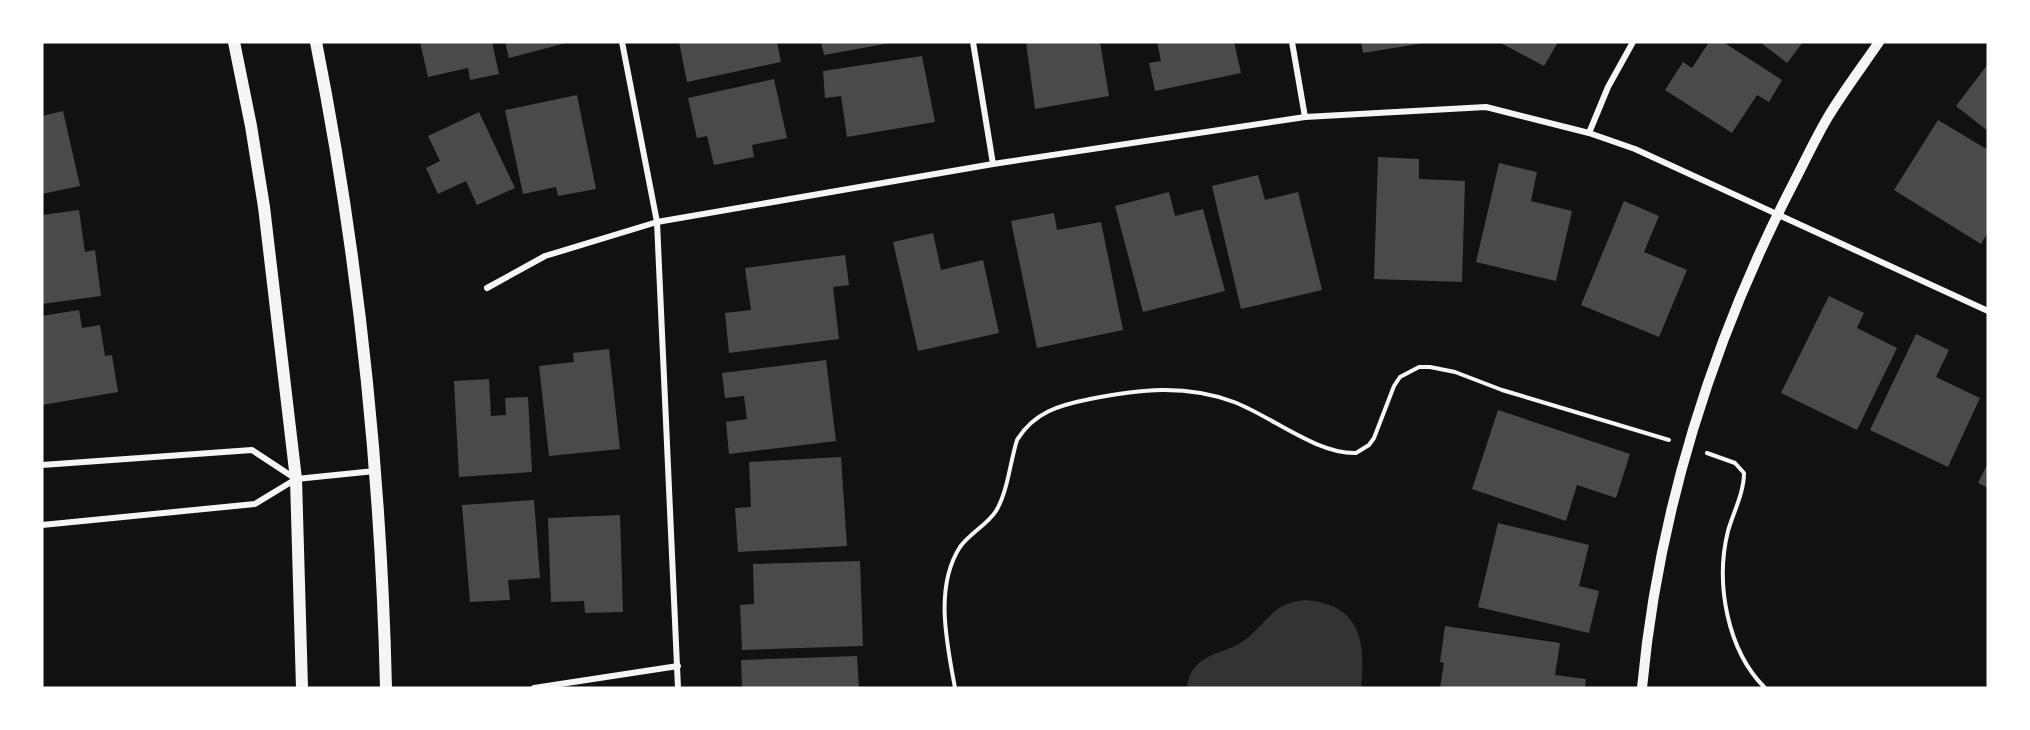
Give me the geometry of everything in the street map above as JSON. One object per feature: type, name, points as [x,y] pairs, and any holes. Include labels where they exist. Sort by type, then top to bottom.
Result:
[{"type":"main road","points":[[234,42],[264,207],[296,479],[302,688]]},
{"type":"main road","points":[[316,42],[363,345],[376,471],[386,688]]},
{"type":"street","points":[[622,42],[657,222],[678,688]]},
{"type":"street","points":[[974,42],[993,164]]},
{"type":"street","points":[[1292,42],[1305,117]]},
{"type":"street","points":[[1589,133],[1608,87],[1633,42]]},
{"type":"street","points":[[1642,688],[1646,645],[1660,560],[1688,447],[1734,313],[1777,216],[1827,118],[1879,42]]},
{"type":"street","points":[[487,288],[545,256],[657,222],[993,164],[1305,117],[1486,107],[1589,133],[1635,149],[1988,311]]},
{"type":"street","points":[[42,465],[252,450],[296,479]]},
{"type":"street","points":[[42,525],[255,504],[296,479],[376,471]]},
{"type":"street","points":[[534,688],[678,666]]},
{"type":"path","points":[[955,688],[945,627],[945,601],[952,563],[968,537],[995,511],[1017,440],[1022,431],[1037,417],[1057,406],[1143,389],[1196,392],[1236,403],[1326,448],[1356,453],[1369,445],[1374,438],[1394,386],[1400,377],[1419,367],[1455,372],[1502,390],[1735,463],[1744,473],[1721,567],[1733,631],[1740,652],[1747,668],[1765,688]]},
{"type":"shaded area","points":[[1306,600],[1324,603],[1338,609],[1356,628],[1362,655],[1361,688],[1187,688],[1190,676],[1201,661],[1245,640],[1278,609]]},
{"type":"building","points":[[420,42],[492,42],[499,74],[470,80],[468,68],[428,77]]},
{"type":"building","points":[[505,42],[566,42],[566,43],[509,58]]},
{"type":"building","points":[[679,42],[777,42],[781,62],[687,82]]},
{"type":"building","points":[[821,42],[890,42],[890,43],[824,55]]},
{"type":"building","points":[[1026,42],[1100,42],[1109,96],[1035,109]]},
{"type":"building","points":[[1157,42],[1234,42],[1241,73],[1155,91],[1149,63],[1161,61]]},
{"type":"building","points":[[1361,42],[1424,42],[1424,43],[1363,53]]},
{"type":"building","points":[[1499,42],[1558,42],[1544,66]]},
{"type":"building","points":[[1709,42],[1723,42],[1782,80],[1769,102],[1757,95],[1732,133],[1665,90],[1683,62],[1692,68]]},
{"type":"building","points":[[1760,42],[1803,42],[1787,63]]},
{"type":"building","points":[[922,56],[935,122],[847,137],[841,96],[825,98],[823,71]]},
{"type":"building","points":[[1988,64],[1988,131],[1956,106]]},
{"type":"building","points":[[774,79],[787,138],[752,145],[754,157],[714,165],[707,136],[697,138],[688,98]]},
{"type":"building","points":[[577,95],[596,189],[558,196],[556,187],[523,194],[505,110]]},
{"type":"building","points":[[63,111],[80,186],[42,194],[42,116]]},
{"type":"building","points":[[479,112],[515,188],[477,205],[466,181],[438,194],[426,168],[440,161],[428,136]]},
{"type":"building","points":[[1938,120],[1988,150],[1988,232],[1981,244],[1894,190]]},
{"type":"building","points":[[1378,157],[1419,159],[1419,179],[1465,181],[1462,282],[1374,279]]},
{"type":"building","points":[[1499,163],[1537,172],[1531,201],[1572,211],[1556,281],[1476,262]]},
{"type":"building","points":[[1258,175],[1265,200],[1298,192],[1322,290],[1241,309],[1212,186]]},
{"type":"building","points":[[1169,192],[1175,216],[1203,209],[1225,291],[1143,312],[1115,206]]},
{"type":"building","points":[[1624,201],[1659,216],[1644,252],[1687,270],[1659,337],[1581,305]]},
{"type":"building","points":[[79,210],[85,252],[95,250],[101,296],[42,304],[42,215]]},
{"type":"building","points":[[1054,213],[1057,230],[1101,222],[1123,330],[1037,348],[1011,221]]},
{"type":"building","points":[[933,233],[941,270],[983,260],[999,333],[918,351],[893,242]]},
{"type":"building","points":[[845,255],[849,285],[833,287],[839,339],[729,353],[725,313],[751,310],[745,268]]},
{"type":"building","points":[[1829,296],[1864,313],[1857,328],[1897,348],[1857,430],[1781,393]]},
{"type":"building","points":[[79,310],[82,328],[100,325],[105,356],[112,355],[118,392],[42,405],[42,316]]},
{"type":"building","points":[[1916,334],[1949,350],[1936,377],[1980,398],[1948,467],[1870,430]]},
{"type":"building","points":[[609,349],[620,449],[549,456],[539,366],[574,362],[573,353]]},
{"type":"building","points":[[826,360],[836,441],[729,454],[726,422],[747,419],[744,396],[725,398],[722,373]]},
{"type":"building","points":[[489,379],[491,416],[506,415],[505,398],[528,397],[532,472],[459,477],[454,381]]},
{"type":"building","points":[[1498,410],[1630,454],[1616,498],[1577,485],[1566,521],[1472,489]]},
{"type":"building","points":[[841,457],[847,546],[738,552],[735,508],[751,507],[749,462]]},
{"type":"building","points":[[1988,463],[1988,488],[1978,483]]},
{"type":"building","points":[[534,500],[540,578],[508,580],[510,600],[470,602],[462,505]]},
{"type":"building","points":[[620,515],[623,612],[585,613],[584,601],[551,602],[548,518]]},
{"type":"building","points":[[1498,523],[1589,545],[1579,586],[1599,591],[1589,633],[1478,607]]},
{"type":"building","points":[[860,561],[863,646],[742,650],[740,605],[754,604],[753,564]]},
{"type":"building","points":[[1445,626],[1560,643],[1555,675],[1586,679],[1585,688],[1440,688],[1444,663],[1440,662]]},
{"type":"building","points":[[857,656],[859,688],[742,688],[741,660]]}]
